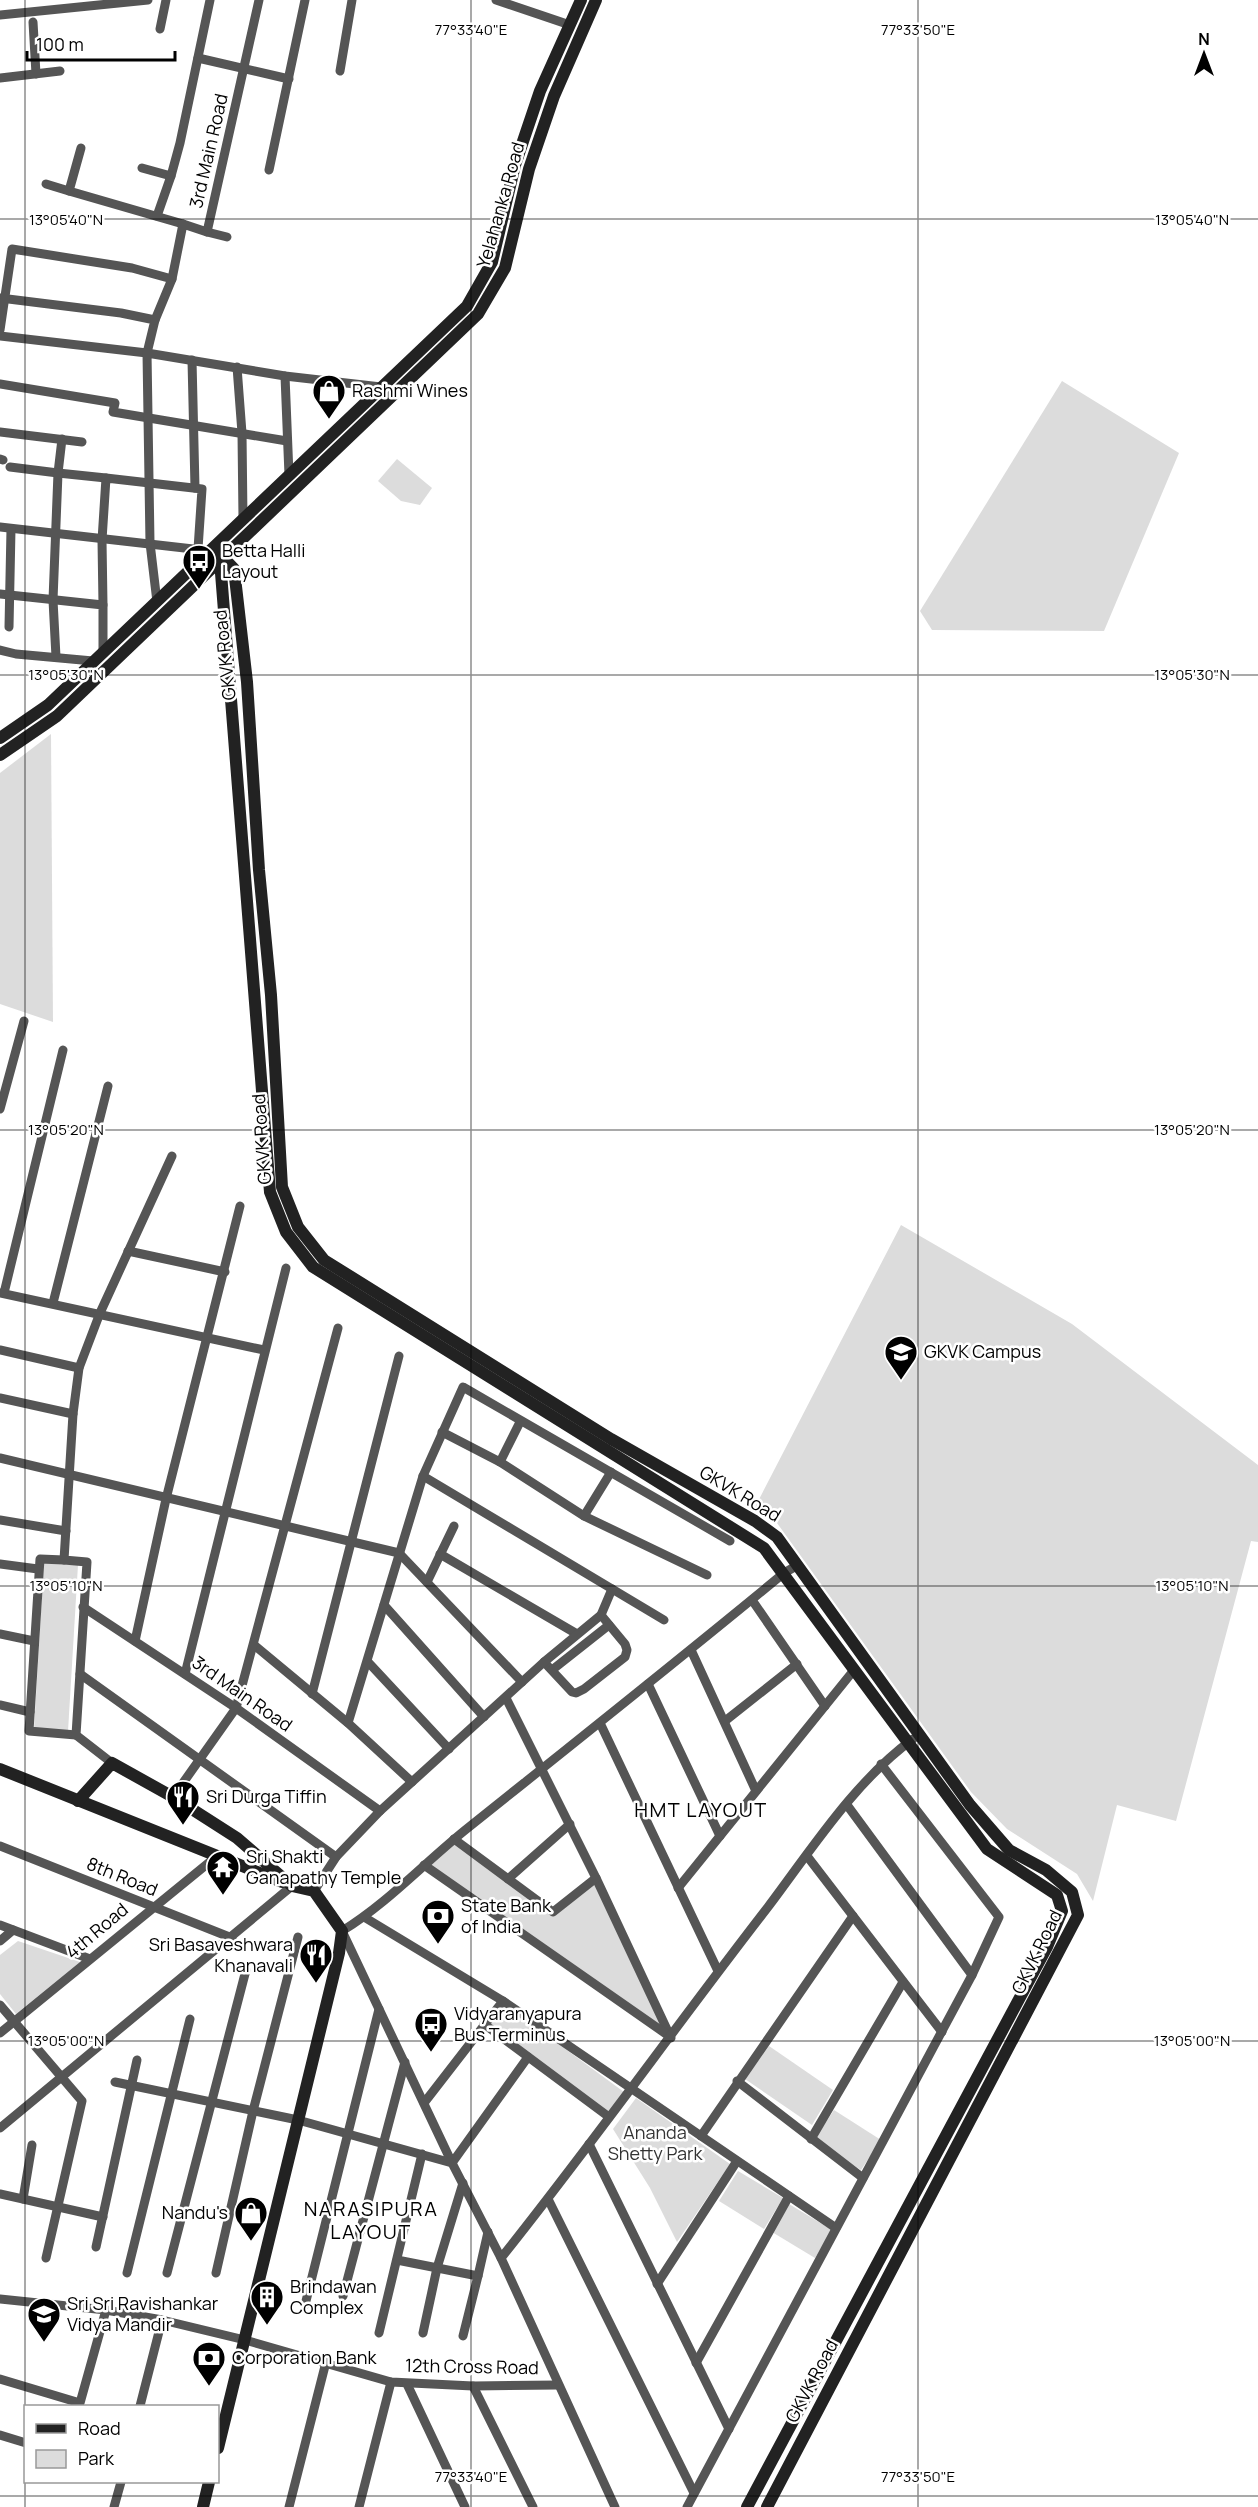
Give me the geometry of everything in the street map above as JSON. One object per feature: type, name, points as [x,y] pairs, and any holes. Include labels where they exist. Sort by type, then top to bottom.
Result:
[{"type":"main road","name":"Yelahanka Road","points":[[0,738],[48,705],[157,602],[205,550],[243,519],[467,306],[492,262],[515,165],[540,91],[581,0]]},
{"type":"main road","name":"Yelahanka Road","points":[[0,755],[57,716],[478,314],[505,268],[529,169],[554,96],[597,0]]},
{"type":"main road","name":"GKVK Road","points":[[205,550],[234,569],[247,681],[282,1187],[298,1227],[324,1260],[610,1438],[755,1521],[777,1537],[919,1735],[987,1849],[1057,1895],[1062,1911],[1042,1957],[747,2507]]},
{"type":"main road","name":"GKVK Road","points":[[220,560],[270,1191],[286,1232],[314,1267],[764,1548],[908,1743],[970,1805],[1009,1850],[1046,1870],[1072,1892],[1078,1915],[767,2507]]},
{"type":"main road","points":[[78,1800],[112,1763],[173,1797],[237,1838],[292,1886]]},
{"type":"main road","points":[[0,1769],[292,1886],[314,1891],[342,1931],[339,1953],[219,2444]]},
{"type":"main road","points":[[777,2451],[792,2459]]},
{"type":"main road","points":[[203,2507],[209,2483]]},
{"type":"street","points":[[0,15],[148,0]]},
{"type":"street","points":[[160,29],[166,0]]},
{"type":"street","points":[[157,216],[171,176],[210,0]]},
{"type":"street","name":"3rd Main Road","points":[[157,602],[150,543],[147,353],[155,320],[172,279],[183,224],[207,232],[259,0]]},
{"type":"street","points":[[269,170],[305,0]]},
{"type":"street","points":[[340,71],[352,0]]},
{"type":"street","points":[[496,0],[570,26]]},
{"type":"street","points":[[33,22],[36,74]]},
{"type":"street","points":[[198,58],[288,79]]},
{"type":"street","points":[[0,78],[60,71]]},
{"type":"street","points":[[69,191],[81,148]]},
{"type":"street","points":[[142,168],[171,176]]},
{"type":"street","points":[[46,184],[183,224]]},
{"type":"street","points":[[207,232],[227,237]]},
{"type":"street","points":[[0,247],[132,268],[172,279]]},
{"type":"street","points":[[0,330],[2,298],[12,249]]},
{"type":"street","points":[[2,298],[121,312],[155,320]]},
{"type":"street","points":[[0,336],[147,353],[285,376],[381,387]]},
{"type":"street","points":[[192,360],[195,488]]},
{"type":"street","points":[[237,367],[242,434],[243,519]]},
{"type":"street","points":[[285,376],[289,475]]},
{"type":"street","points":[[0,384],[115,403],[113,412],[148,419],[287,441]]},
{"type":"street","points":[[0,432],[82,441]]},
{"type":"street","points":[[56,657],[53,600],[54,533],[62,439]]},
{"type":"street","points":[[0,527],[205,550],[202,489],[58,474],[4,462]]},
{"type":"street","points":[[103,652],[102,540],[106,478]]},
{"type":"street","points":[[9,627],[4,595],[11,529]]},
{"type":"street","points":[[4,595],[103,605]]},
{"type":"street","points":[[0,650],[16,654],[93,661]]},
{"type":"street","points":[[0,1109],[24,1021]]},
{"type":"street","points":[[63,1050],[2,1293],[264,1350]]},
{"type":"street","points":[[53,1304],[108,1086]]},
{"type":"street","points":[[64,1560],[73,1414],[79,1368],[100,1313],[172,1156]]},
{"type":"street","points":[[135,1641],[166,1499],[240,1206]]},
{"type":"street","points":[[128,1251],[225,1272]]},
{"type":"street","points":[[185,1674],[286,1268]]},
{"type":"street","points":[[173,1797],[236,1708],[338,1328]]},
{"type":"street","points":[[0,1350],[79,1368]]},
{"type":"street","points":[[312,1694],[399,1356]]},
{"type":"street","points":[[348,1723],[423,1476],[463,1387],[520,1422],[730,1541]]},
{"type":"street","points":[[0,1398],[73,1414]]},
{"type":"street","points":[[500,1462],[520,1422]]},
{"type":"street","points":[[442,1432],[500,1462],[584,1516],[707,1575]]},
{"type":"street","points":[[0,1458],[399,1553],[522,1682]]},
{"type":"street","points":[[584,1516],[611,1472]]},
{"type":"street","points":[[423,1476],[664,1620]]},
{"type":"street","points":[[0,1520],[66,1530]]},
{"type":"street","points":[[427,1582],[454,1526]]},
{"type":"street","points":[[440,1554],[577,1634]]},
{"type":"street","points":[[76,1735],[82,1607],[87,1562],[40,1559],[29,1731],[76,1735],[112,1763]]},
{"type":"street","points":[[0,1564],[38,1569]]},
{"type":"street","points":[[615,2507],[501,2258],[452,2163],[342,1931],[364,1917],[454,1839],[784,1573],[798,1565]]},
{"type":"street","points":[[314,1891],[336,1857],[380,1811],[544,1662],[601,1615],[612,1589]]},
{"type":"street","points":[[752,1600],[825,1706]]},
{"type":"street","points":[[384,1605],[484,1717]]},
{"type":"street","name":"3rd Main Road","points":[[82,1607],[236,1708],[380,1811]]},
{"type":"street","points":[[544,1662],[572,1692],[576,1693],[625,1657],[627,1650],[625,1644],[601,1615]]},
{"type":"street","points":[[552,1670],[609,1625]]},
{"type":"street","points":[[0,1634],[34,1641]]},
{"type":"street","points":[[254,1646],[348,1723],[412,1782]]},
{"type":"street","points":[[691,1650],[756,1791]]},
{"type":"street","points":[[368,1662],[449,1749]]},
{"type":"street","points":[[725,1721],[797,1664]]},
{"type":"street","points":[[678,1888],[854,1670]]},
{"type":"street","points":[[80,1674],[336,1857]]},
{"type":"street","points":[[648,1684],[720,1836]]},
{"type":"street","points":[[506,1698],[570,1824],[671,2038]]},
{"type":"street","points":[[0,1705],[30,1712]]},
{"type":"street","points":[[600,1723],[718,1971]]},
{"type":"street","points":[[501,2258],[847,1805],[881,1764],[919,1735]]},
{"type":"street","points":[[687,2507],[942,2032],[999,1917],[881,1764]]},
{"type":"street","points":[[847,1805],[972,1975]]},
{"type":"street","points":[[508,1879],[570,1824]]},
{"type":"street","points":[[454,1839],[553,1912],[596,1878]]},
{"type":"street","name":"8th Road","points":[[0,1846],[232,1938]]},
{"type":"street","name":"4th Road","points":[[0,2033],[217,1856]]},
{"type":"street","points":[[807,1856],[942,2032]]},
{"type":"street","points":[[424,1865],[671,2038]]},
{"type":"street","points":[[0,2128],[292,1886]]},
{"type":"street","points":[[701,2136],[853,1916]]},
{"type":"street","points":[[364,1917],[503,2001],[836,2228]]},
{"type":"street","points":[[0,1925],[90,1959]]},
{"type":"street","points":[[0,1941],[13,1930]]},
{"type":"street","points":[[216,2273],[253,2110],[298,1937]]},
{"type":"street","points":[[166,2273],[246,1970]]},
{"type":"street","points":[[811,2139],[903,1982]]},
{"type":"street","points":[[424,2103],[503,2001]]},
{"type":"street","points":[[0,2005],[82,2101],[46,2258]]},
{"type":"street","points":[[305,2305],[346,2133],[380,2009]]},
{"type":"street","points":[[127,2273],[190,2019]]},
{"type":"street","points":[[484,2024],[609,2117]]},
{"type":"street","points":[[452,2163],[528,2057]]},
{"type":"street","points":[[96,2247],[137,2060]]},
{"type":"street","points":[[343,2296],[405,2062]]},
{"type":"street","points":[[116,2082],[297,2120],[452,2163]]},
{"type":"street","points":[[737,2082],[863,2178]]},
{"type":"street","points":[[589,2144],[729,2429]]},
{"type":"street","points":[[23,2199],[32,2145]]},
{"type":"street","points":[[379,2333],[422,2154]]},
{"type":"street","points":[[657,2284],[737,2161]]},
{"type":"street","points":[[423,2333],[437,2268],[463,2183]]},
{"type":"street","points":[[0,2194],[103,2217]]},
{"type":"street","points":[[696,2363],[789,2196]]},
{"type":"street","points":[[548,2199],[694,2493]]},
{"type":"street","points":[[463,2336],[488,2232]]},
{"type":"street","points":[[397,2260],[478,2276]]},
{"type":"street","name":"12th Cross Road","points":[[0,2299],[106,2310],[162,2320],[245,2340],[391,2382],[473,2386],[558,2385]]},
{"type":"street","points":[[0,2379],[79,2405],[106,2310]]},
{"type":"street","points":[[140,2405],[162,2320]]},
{"type":"street","points":[[289,2507],[326,2362]]},
{"type":"street","points":[[359,2507],[391,2382]]},
{"type":"street","points":[[407,2384],[465,2507]]},
{"type":"street","points":[[473,2386],[533,2507]]},
{"type":"street","points":[[0,2435],[24,2442]]},
{"type":"street","points":[[114,2507],[120,2483]]},
{"type":"green space","points":[[1062,381],[1179,453],[1104,631],[932,630],[920,611]]},
{"type":"green space","points":[[397,459],[432,488],[420,505],[401,501],[378,481]]},
{"type":"green space","points":[[51,734],[53,1022],[0,1004],[0,773]]},
{"type":"green space","points":[[901,1225],[1072,1324],[1258,1465],[1258,1542],[1251,1541],[1176,1821],[1117,1805],[1093,1901],[1077,1874],[1007,1829],[971,1792],[777,1523],[754,1509]]},
{"type":"green space","points":[[44,1563],[78,1565],[68,1731],[34,1729]]},
{"type":"green space","points":[[454,1842],[552,1916],[595,1882],[664,2029],[429,1865]]},
{"type":"green space","points":[[18,1941],[80,1962],[16,2014],[0,1994],[0,1955]]},
{"type":"green space","points":[[504,2004],[624,2092],[608,2113],[488,2025]]},
{"type":"green space","points":[[769,2046],[833,2090],[812,2125],[745,2079]]},
{"type":"green space","name":"Ananda Shetty Park","points":[[636,2098],[730,2164],[677,2242],[650,2188],[613,2129]]},
{"type":"green space","points":[[834,2110],[881,2140],[861,2170],[814,2140]]},
{"type":"green space","points":[[738,2171],[783,2198],[764,2229],[719,2201]]},
{"type":"green space","points":[[789,2204],[832,2230],[815,2258],[772,2232]]},
{"type":"place","name":"Rashmi Wines","points":[[329,420]]},
{"type":"place","name":"Betta Halli Layout","points":[[199,590]]},
{"type":"place","name":"GKVK Campus","points":[[901,1381]]},
{"type":"place","name":"Sri Durga Tiffin","points":[[183,1826]]},
{"type":"place","name":"Sri Shakti Ganapathy Temple","points":[[223,1896]]},
{"type":"place","name":"State Bank of India","points":[[438,1945]]},
{"type":"place","name":"Sri Basaveshwara Khanavali","points":[[316,1984]]},
{"type":"place","name":"Vidyaranyapura Bus Terminus","points":[[431,2053]]},
{"type":"place","name":"Nandu's","points":[[251,2242]]},
{"type":"place","name":"Brindawan Complex","points":[[267,2326]]},
{"type":"place","name":"Sri Sri Ravishankar Vidya Mandir","points":[[44,2343]]},
{"type":"place","name":"Corporation Bank","points":[[209,2387]]},
{"type":"district","name":"HMT LAYOUT","points":[[701,1810]]},
{"type":"district","name":"NARASIPURA LAYOUT","points":[[371,2220]]}]
